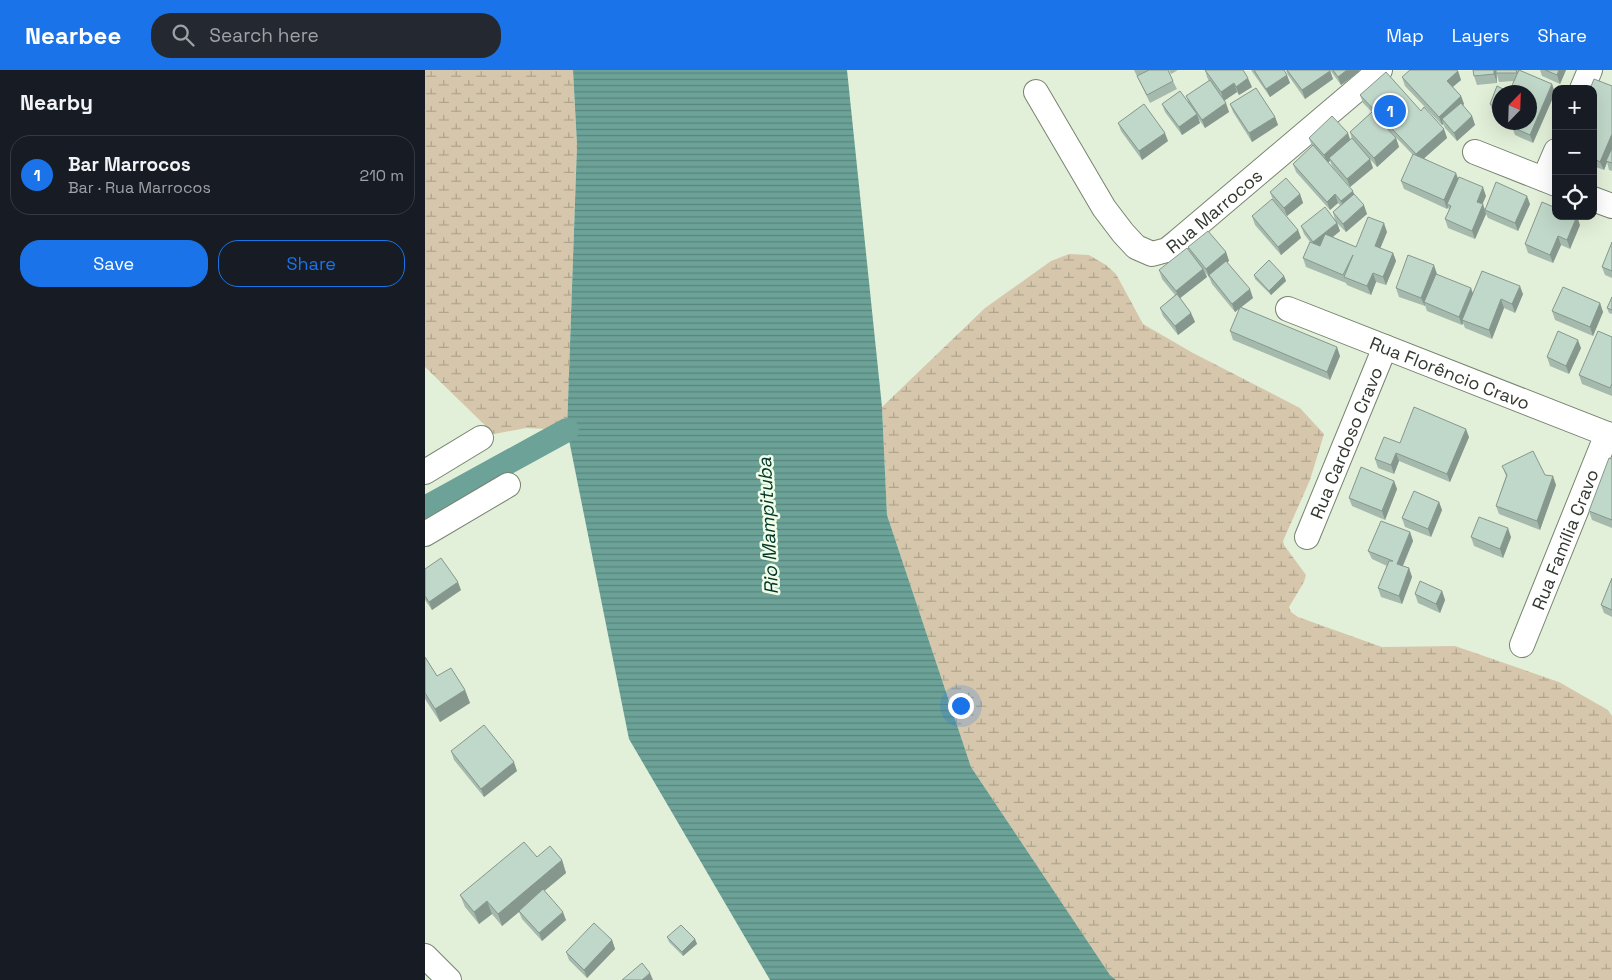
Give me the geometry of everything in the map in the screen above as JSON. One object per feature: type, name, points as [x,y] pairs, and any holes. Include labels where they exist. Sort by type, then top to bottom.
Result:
[{"type":"street","name":"Rua Marrocos","points":[[1036,92],[1113,222],[1136,247],[1152,254],[1167,250],[1177,242],[1380,70]]},
{"type":"street","points":[[1584,85],[1590,70]]},
{"type":"street","points":[[1475,152],[1550,181]]},
{"type":"street","points":[[1597,200],[1612,206]]},
{"type":"street","name":"Rua Florêncio Cravo","points":[[1287,309],[1609,435]]},
{"type":"street","name":"Rua Cardoso Cravo","points":[[1307,537],[1385,347]]},
{"type":"street","name":"Rua Família Cravo","points":[[1522,645],[1609,435]]},
{"type":"street","points":[[425,472],[481,438]]},
{"type":"street","points":[[425,534],[508,485]]},
{"type":"street","points":[[425,956],[449,980]]},
{"type":"green space","points":[[425,70],[573,70],[577,145],[567,430],[526,428],[494,434],[425,367]]},
{"type":"green space","points":[[1069,254],[1089,255],[1106,265],[1116,274],[1143,324],[1193,353],[1300,408],[1324,434],[1310,480],[1283,541],[1306,575],[1304,582],[1289,607],[1291,612],[1298,617],[1382,647],[1455,646],[1559,682],[1608,710],[1612,716],[1612,980],[1116,980],[1110,975],[971,767],[887,515],[882,407],[985,308],[1051,261]]},
{"type":"water","name":"Rio Mampituba","points":[[573,70],[847,70],[882,407],[887,515],[971,767],[1110,975],[1116,980],[770,980],[629,739],[567,430],[577,145]]},
{"type":"building","points":[[1149,70],[1168,70],[1173,81],[1147,95],[1137,76]]},
{"type":"building","points":[[1205,70],[1243,70],[1248,78],[1236,87],[1234,83],[1221,92]]},
{"type":"building","points":[[1254,70],[1284,70],[1287,75],[1266,89]]},
{"type":"building","points":[[1287,70],[1330,70],[1330,71],[1302,90]]},
{"type":"building","points":[[1333,70],[1347,70],[1338,77]]},
{"type":"building","points":[[1410,70],[1458,71],[1447,81],[1461,96],[1439,117],[1402,77]]},
{"type":"building","points":[[1473,70],[1494,70],[1494,74],[1474,76]]},
{"type":"building","points":[[1496,70],[1516,70],[1517,73],[1496,73]]},
{"type":"building","points":[[1519,70],[1552,84],[1537,119],[1537,85],[1512,85]]},
{"type":"building","points":[[1545,70],[1559,70],[1557,75]]},
{"type":"building","points":[[1386,72],[1421,111],[1424,107],[1444,129],[1416,154],[1360,95]]},
{"type":"building","points":[[1594,79],[1612,86],[1612,134],[1600,162],[1597,160],[1597,85],[1592,85]]},
{"type":"building","points":[[1210,80],[1226,103],[1202,120],[1186,96]]},
{"type":"building","points":[[1256,88],[1275,117],[1249,133],[1230,104]]},
{"type":"building","points":[[1180,91],[1197,114],[1179,127],[1162,104]]},
{"type":"building","points":[[1461,103],[1472,116],[1454,133],[1442,119]]},
{"type":"building","points":[[1144,104],[1165,133],[1139,151],[1118,123]]},
{"type":"building","points":[[1372,112],[1396,138],[1374,158],[1350,132]]},
{"type":"building","points":[[1332,116],[1348,133],[1324,155],[1309,138]]},
{"type":"building","points":[[1519,130],[1532,130],[1530,135]]},
{"type":"building","points":[[1352,138],[1370,159],[1347,179],[1329,158]]},
{"type":"building","points":[[1313,145],[1353,191],[1341,201],[1335,194],[1327,202],[1293,164]]},
{"type":"building","points":[[1612,148],[1612,163],[1606,161]]},
{"type":"building","points":[[1413,154],[1456,173],[1444,200],[1401,181]]},
{"type":"building","points":[[1459,177],[1483,187],[1477,202],[1483,204],[1472,231],[1445,219],[1451,206],[1447,204]]},
{"type":"building","points":[[1286,178],[1300,194],[1284,208],[1270,192]]},
{"type":"building","points":[[1496,182],[1527,196],[1515,223],[1485,210]]},
{"type":"building","points":[[1354,194],[1364,205],[1343,224],[1333,212]]},
{"type":"building","points":[[1272,199],[1298,230],[1278,247],[1252,216]]},
{"type":"building","points":[[1542,202],[1552,206],[1552,220],[1575,220],[1567,240],[1558,236],[1550,255],[1525,244]]},
{"type":"building","points":[[1325,207],[1337,223],[1313,242],[1301,226]]},
{"type":"building","points":[[1368,217],[1384,223],[1375,246],[1393,253],[1383,277],[1373,273],[1367,286],[1344,277],[1353,255],[1343,275],[1303,258],[1310,242],[1320,246],[1325,234],[1356,247]]},
{"type":"building","points":[[1208,231],[1226,252],[1206,269],[1188,247]]},
{"type":"building","points":[[1612,242],[1612,271],[1602,267]]},
{"type":"building","points":[[1187,248],[1203,269],[1176,291],[1159,270]]},
{"type":"building","points":[[1408,255],[1434,265],[1421,298],[1396,288]]},
{"type":"building","points":[[1269,260],[1284,276],[1269,291],[1254,275]]},
{"type":"building","points":[[1226,261],[1250,289],[1232,304],[1209,275]]},
{"type":"building","points":[[1482,271],[1520,286],[1512,304],[1501,299],[1489,330],[1462,320]]},
{"type":"building","points":[[1436,274],[1471,288],[1459,317],[1424,302]]},
{"type":"building","points":[[1563,287],[1600,303],[1590,327],[1552,311]]},
{"type":"building","points":[[1177,294],[1191,313],[1175,326],[1160,308]]},
{"type":"building","points":[[1612,297],[1612,310],[1607,308]]},
{"type":"building","points":[[1240,307],[1337,347],[1327,372],[1230,331]]},
{"type":"building","points":[[1558,331],[1578,340],[1566,366],[1547,357]]},
{"type":"building","points":[[1598,331],[1612,337],[1612,384],[1610,388],[1579,375]]},
{"type":"building","points":[[1414,407],[1466,429],[1447,474],[1396,453],[1391,465],[1375,459],[1384,437],[1400,443]]},
{"type":"building","points":[[1533,451],[1545,475],[1553,476],[1537,521],[1496,506],[1507,475],[1502,466]]},
{"type":"building","points":[[1609,458],[1612,459],[1612,520],[1589,511]]},
{"type":"building","points":[[1361,467],[1394,481],[1382,511],[1349,498]]},
{"type":"building","points":[[1414,491],[1439,502],[1428,529],[1402,518]]},
{"type":"building","points":[[1479,517],[1508,528],[1500,549],[1471,537]]},
{"type":"building","points":[[1381,521],[1410,532],[1397,564],[1409,568],[1399,596],[1378,588],[1389,561],[1393,561],[1368,551]]},
{"type":"building","points":[[441,558],[458,582],[429,602],[425,596],[425,569]]},
{"type":"building","points":[[1612,578],[1612,610],[1601,605]]},
{"type":"building","points":[[1420,581],[1442,591],[1436,604],[1415,594]]},
{"type":"building","points":[[425,657],[437,676],[451,668],[465,690],[435,709],[425,693]]},
{"type":"building","points":[[484,725],[514,762],[481,789],[451,751]]},
{"type":"building","points":[[524,842],[537,857],[550,846],[562,860],[498,914],[487,901],[474,912],[460,895]]},
{"type":"building","points":[[543,889],[563,912],[539,933],[519,911]]},
{"type":"building","points":[[594,923],[612,940],[584,970],[566,952]]},
{"type":"building","points":[[681,925],[695,939],[682,952],[667,937]]},
{"type":"building","points":[[642,963],[650,973],[642,980],[622,980]]},
{"type":"waterway","points":[[425,508],[567,430]]},
{"type":"place","name":"Bar Marrocos","points":[[1390,111]]}]
